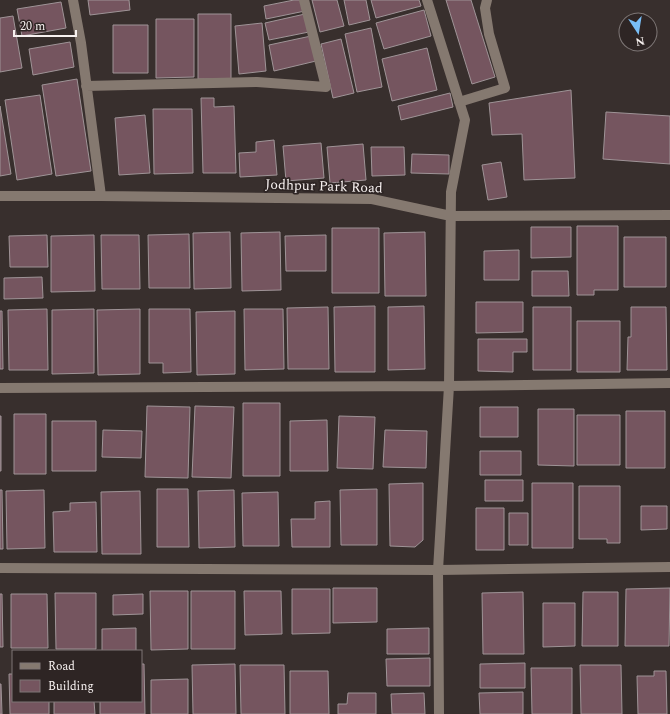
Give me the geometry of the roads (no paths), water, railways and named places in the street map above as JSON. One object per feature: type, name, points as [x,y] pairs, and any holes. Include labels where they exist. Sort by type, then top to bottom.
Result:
[{"type":"street","points":[[73,0],[101,196]]},
{"type":"street","points":[[86,86],[258,82],[326,87],[304,0]]},
{"type":"street","points":[[427,0],[465,120],[451,192],[449,386],[438,570],[439,714]]},
{"type":"street","points":[[459,102],[505,88],[489,34],[484,8],[488,0]]},
{"type":"street","name":"Jodhpur Park Road","points":[[0,196],[372,199],[451,216],[670,215]]},
{"type":"street","points":[[0,388],[449,386],[670,383]]},
{"type":"street","points":[[0,568],[438,570],[670,567]]}]
